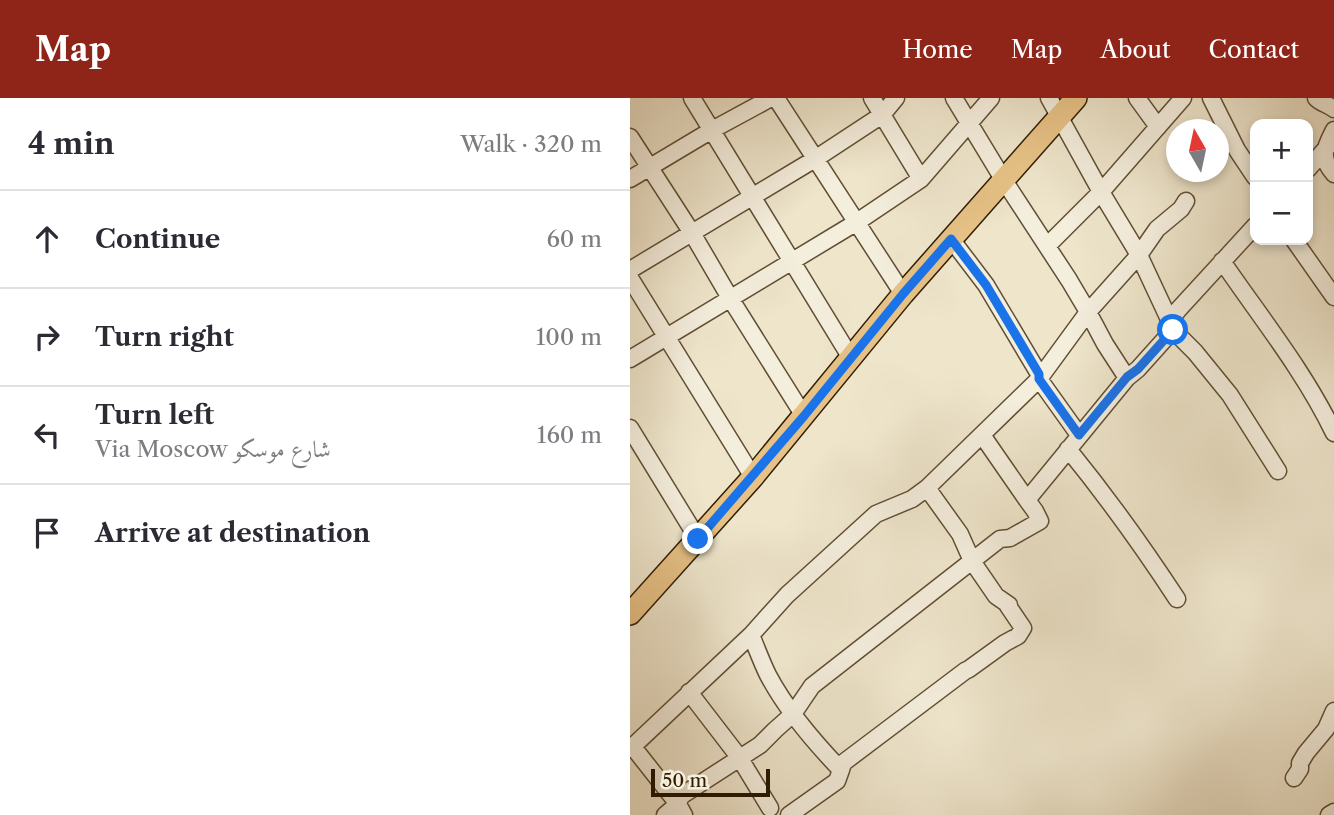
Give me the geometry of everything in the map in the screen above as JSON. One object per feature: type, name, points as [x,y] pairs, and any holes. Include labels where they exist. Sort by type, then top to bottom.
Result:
[{"type":"main road","points":[[630,614],[753,477],[903,294],[1003,180],[1054,107],[1076,98]]},
{"type":"street","points":[[692,98],[851,358]]},
{"type":"street","points":[[630,179],[771,98]]},
{"type":"street","points":[[776,98],[903,294]]},
{"type":"street","points":[[872,98],[921,179]]},
{"type":"street","points":[[630,270],[815,159],[882,115],[896,98]]},
{"type":"street","points":[[954,98],[1127,377]]},
{"type":"street","points":[[630,359],[857,222],[921,179],[991,98]]},
{"type":"street","points":[[1137,98],[1158,127]]},
{"type":"street","points":[[1047,246],[1101,192],[1183,98]]},
{"type":"street","points":[[1211,98],[1250,170]]},
{"type":"street","points":[[1316,98],[1334,109]]},
{"type":"street","points":[[1054,107],[1139,255],[1173,330],[1230,395],[1278,471]]},
{"type":"street","points":[[1334,130],[1327,166],[1334,174]]},
{"type":"street","points":[[630,137],[804,416]]},
{"type":"street","points":[[1313,163],[1329,145]]},
{"type":"street","points":[[676,811],[631,748],[751,635],[787,595],[876,514],[912,499],[927,488],[1039,379],[1088,312],[1139,255],[1157,229],[1181,209],[1186,201]]},
{"type":"street","points":[[1027,500],[1127,377],[1138,369],[1173,330],[1173,317],[1178,310],[1250,231]]},
{"type":"street","points":[[951,239],[986,285],[1039,374],[1039,379],[1079,435]]},
{"type":"street","points":[[1298,245],[1334,297]]},
{"type":"street","points":[[1222,261],[1288,353],[1319,402],[1334,433]]},
{"type":"street","points":[[630,278],[753,477]]},
{"type":"street","points":[[630,428],[698,539]]},
{"type":"street","points":[[676,811],[681,796],[760,745],[793,714],[813,686],[1000,539],[1010,538],[1040,520],[982,435]]},
{"type":"street","points":[[1068,449],[1112,504],[1177,599]]},
{"type":"street","points":[[789,815],[837,780],[843,763],[965,671],[1018,636],[1023,628],[1009,605],[996,596],[971,561],[960,534],[927,488]]},
{"type":"street","points":[[751,635],[769,676],[793,714],[841,770]]},
{"type":"street","points":[[689,692],[739,757],[769,813]]},
{"type":"street","points":[[1294,778],[1300,769],[1300,763],[1326,729],[1334,711]]},
{"type":"street","points":[[1329,815],[1334,811]]},
{"type":"route","points":[[698,539],[951,239],[986,285],[1039,374],[1039,379],[1079,435],[1127,377],[1138,369],[1173,330]]}]
